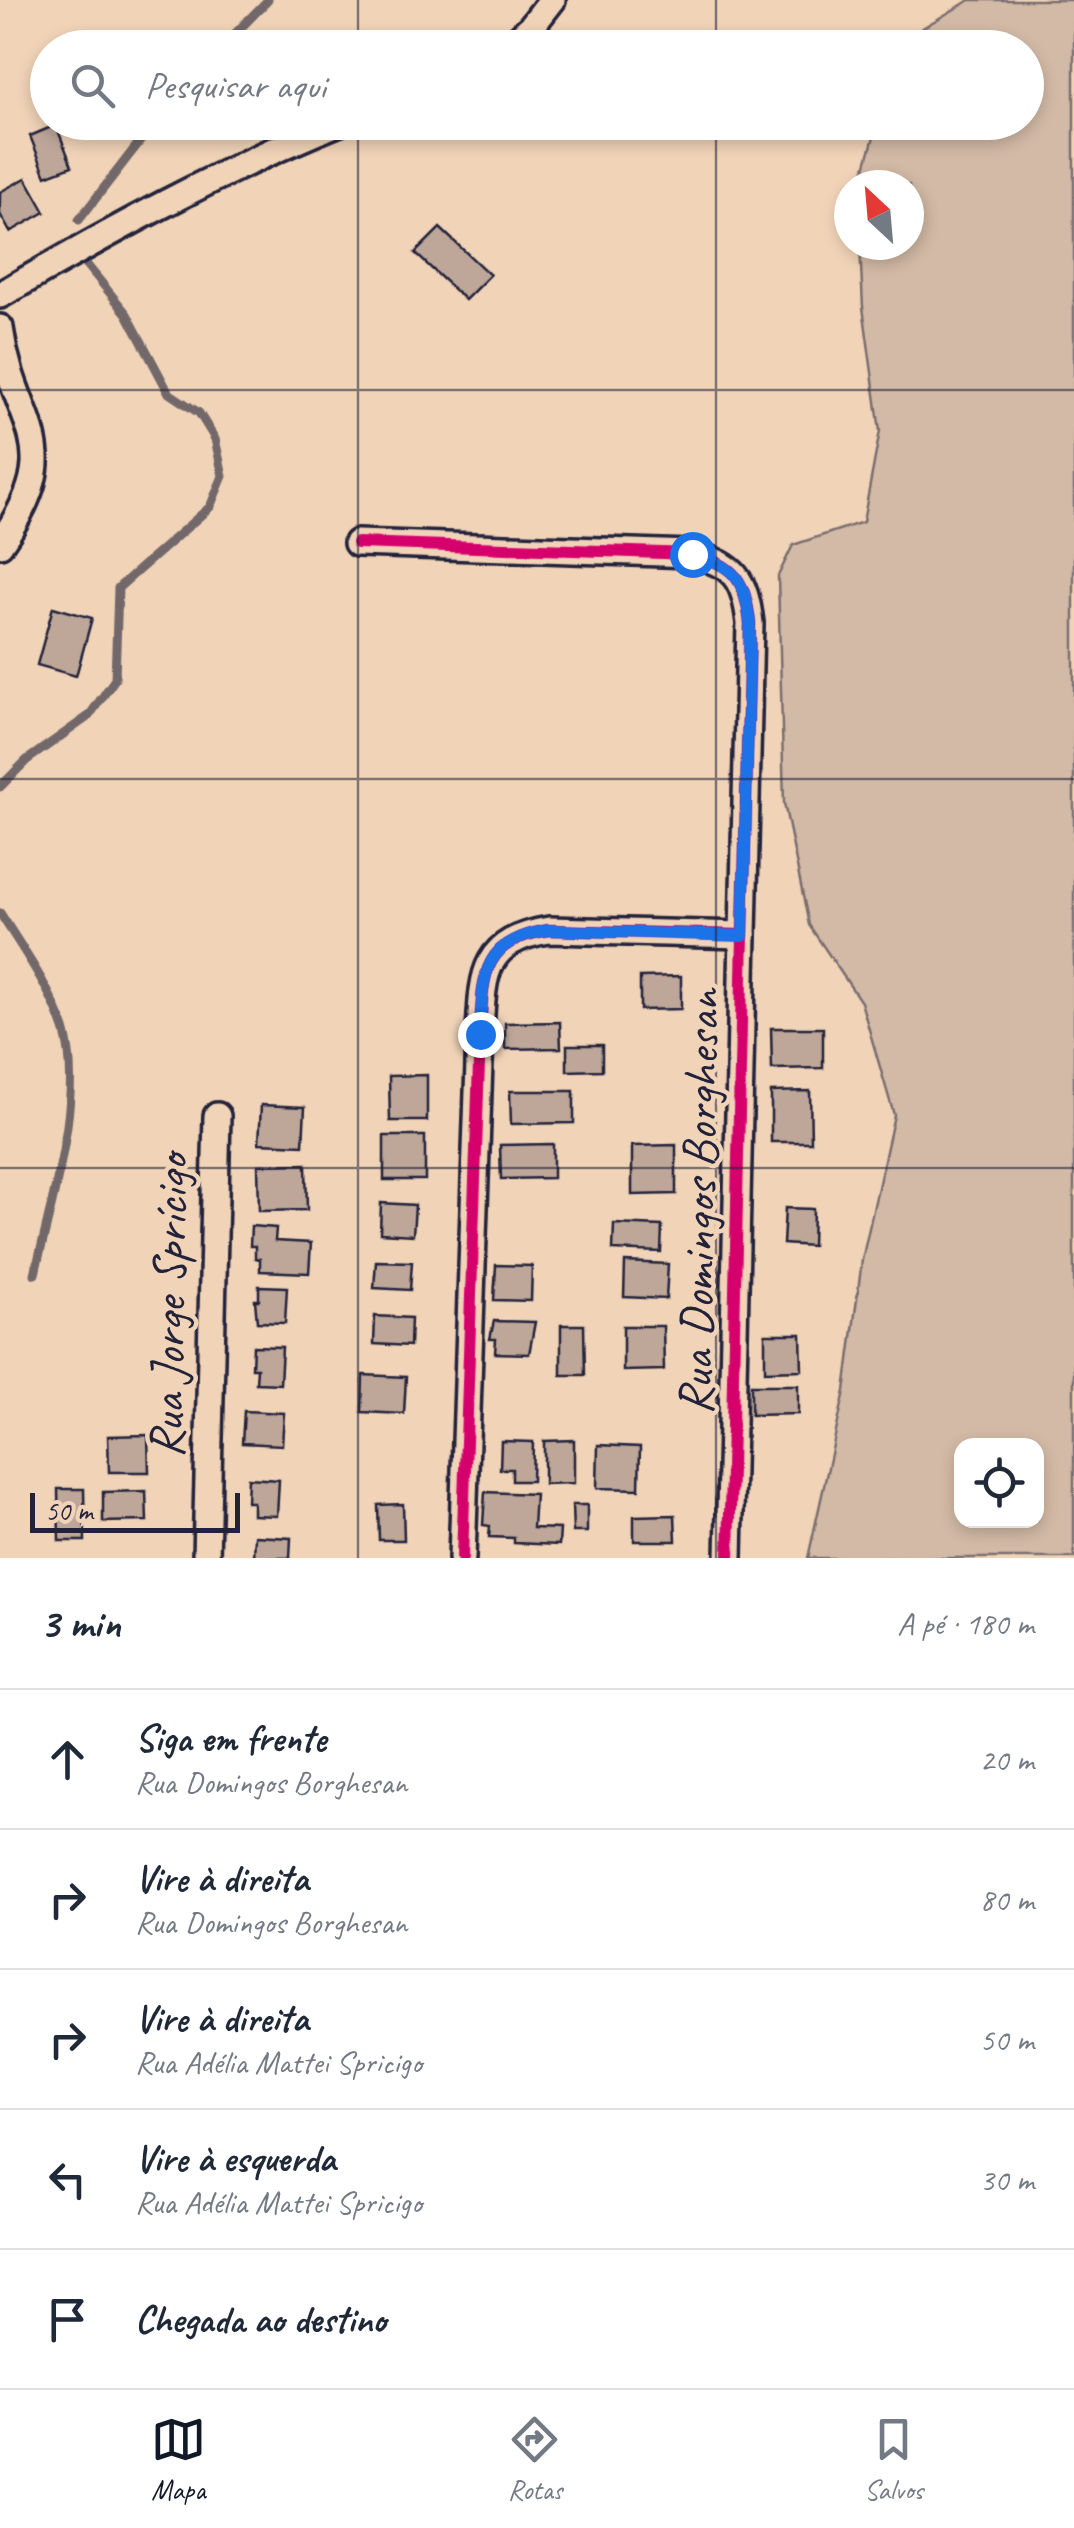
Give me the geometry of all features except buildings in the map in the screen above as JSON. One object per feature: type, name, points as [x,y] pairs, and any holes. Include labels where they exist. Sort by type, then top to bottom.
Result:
[{"type":"street","points":[[528,30],[552,0]]},
{"type":"street","points":[[0,295],[158,206],[298,140]]},
{"type":"street","points":[[0,328],[11,378],[30,425],[36,468],[30,496],[0,544]]},
{"type":"street","name":"Rua Domingos Borghesan","points":[[358,543],[692,554],[730,568],[740,580],[748,601],[729,1558]]},
{"type":"street","points":[[462,1558],[482,989],[489,966],[504,944],[524,934],[548,930],[743,936]]},
{"type":"street","name":"Rua Jorge Sprícigo","points":[[206,1558],[217,1116]]},
{"type":"shaded area","points":[[970,0],[1074,0],[1074,1558],[808,1558],[845,1391],[862,1260],[894,1115],[861,1002],[809,925],[784,803],[778,576],[793,545],[863,522],[880,431],[863,307],[861,260],[924,260],[924,170],[864,170],[873,140],[1044,140],[1044,30],[919,30]]},
{"type":"waterway","points":[[239,30],[268,0]]},
{"type":"waterway","points":[[79,220],[141,140]]},
{"type":"waterway","points":[[0,787],[27,760],[89,716],[115,679],[118,588],[210,507],[223,476],[215,439],[199,413],[169,393],[127,314],[87,265]]},
{"type":"waterway","points":[[0,913],[51,998],[64,1029],[69,1056],[63,1151],[35,1274]]},
{"type":"cycle path","points":[[357,543],[692,554],[728,569],[745,595],[750,623],[729,1558]]},
{"type":"cycle path","points":[[462,1558],[480,1034],[482,994],[490,964],[510,943],[549,930],[743,935]]},
{"type":"route","points":[[480,1034],[482,989],[489,966],[504,944],[524,934],[548,930],[743,936],[748,601],[740,580],[730,568],[692,554]]}]
